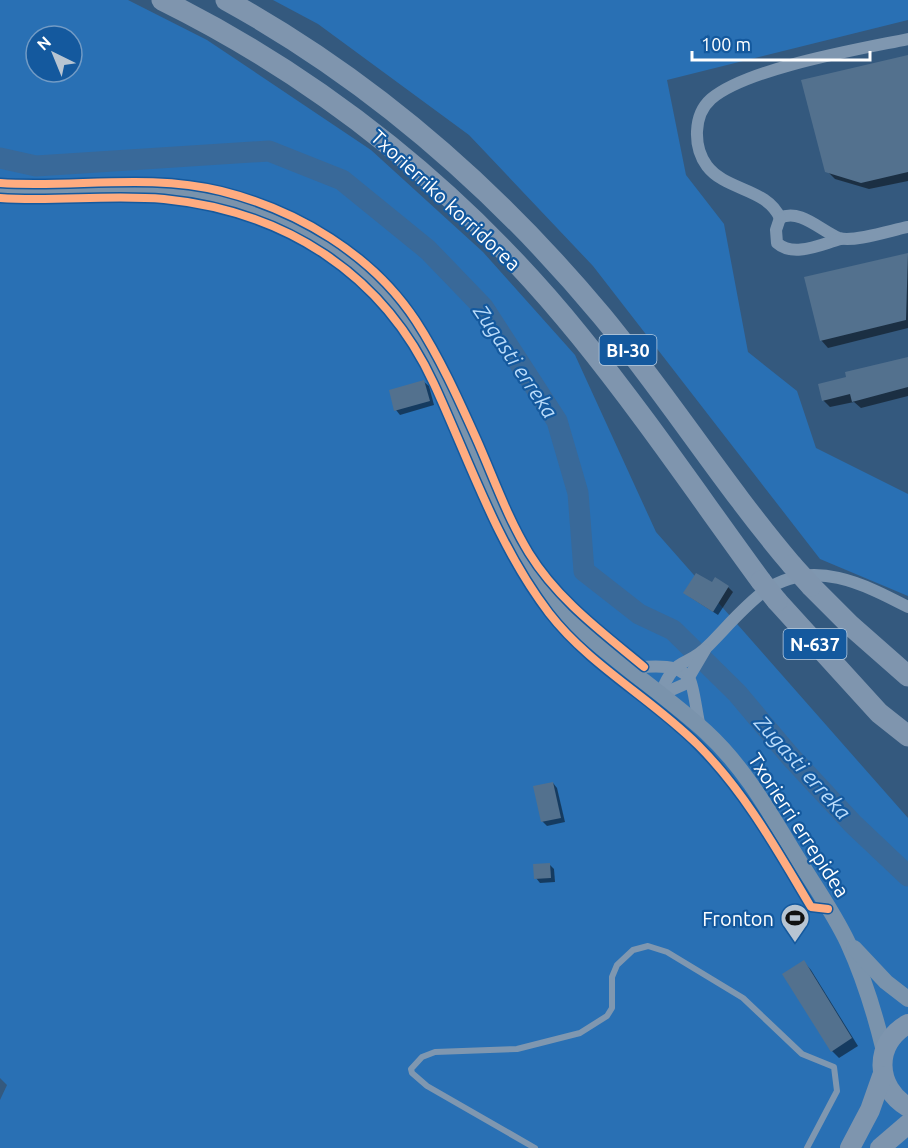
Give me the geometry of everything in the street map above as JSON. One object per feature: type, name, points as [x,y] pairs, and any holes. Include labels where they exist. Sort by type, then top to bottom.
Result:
[{"type":"highway","name":"Txorierriko korridorea","points":[[162,0],[271,61],[333,103],[424,175],[486,232],[580,336],[761,581],[823,654],[855,686]]},
{"type":"highway","name":"Txorierriko korridorea","points":[[225,0],[297,42],[387,105],[444,152],[507,211],[603,318],[792,565],[868,641]]},
{"type":"highway","points":[[868,641],[908,665]]},
{"type":"highway","points":[[868,641],[908,676]]},
{"type":"highway","points":[[855,686],[876,696],[908,721]]},
{"type":"highway","points":[[855,686],[879,713],[908,736]]},
{"type":"highway","points":[[850,1148],[870,1110],[882,1076],[884,1051],[890,1038],[908,1023]]},
{"type":"highway","points":[[882,1076],[888,1090],[898,1101],[908,1107]]},
{"type":"highway","points":[[880,1148],[908,1124]]},
{"type":"main road","name":"Txorierri errepidea","points":[[0,190],[159,190],[206,196],[275,217],[301,229],[345,258],[380,289],[409,324],[428,353],[456,410],[514,543],[535,576],[587,634],[700,727],[740,768],[847,941]]},
{"type":"main road","points":[[847,941],[886,982],[908,999]]},
{"type":"main road","points":[[847,941],[869,994],[884,1051]]},
{"type":"street","points":[[780,218],[774,207],[765,200],[721,178],[708,167],[701,155],[696,130],[703,109],[715,96],[757,77],[809,61],[908,39]]},
{"type":"street","points":[[841,239],[798,216],[788,214],[780,218],[776,230],[777,243],[785,250],[795,251],[908,226]]},
{"type":"street","points":[[627,668],[674,667],[705,649],[759,595],[794,577],[842,578],[908,607]]},
{"type":"street","points":[[660,695],[678,688],[690,678],[705,649]]},
{"type":"street","points":[[674,667],[690,678],[700,727]]},
{"type":"street","points":[[660,695],[674,667]]},
{"type":"lane","points":[[536,1148],[427,1086],[412,1073],[411,1069],[422,1057],[435,1052],[518,1049],[580,1033],[607,1016],[612,1008],[612,977],[617,965],[633,950],[648,946],[667,952],[743,998],[802,1054],[834,1068],[837,1091],[807,1148]]},
{"type":"shaded area","points":[[0,0],[128,0],[207,40],[371,150],[483,252],[575,355],[656,532],[908,818],[908,1148],[0,1148],[0,1100],[7,1085],[0,1078]]},
{"type":"shaded area","points":[[273,0],[908,0],[908,20],[667,80],[686,175],[724,224],[748,352],[797,391],[816,448],[908,494],[908,596],[820,559],[593,266],[469,135],[318,24]]},
{"type":"building","points":[[908,55],[908,172],[861,183],[825,172],[801,80]]},
{"type":"building","points":[[908,253],[906,320],[820,341],[804,277]]},
{"type":"building","points":[[908,357],[908,387],[852,402],[850,394],[822,401],[818,384],[846,377],[845,372]]},
{"type":"building","points":[[424,380],[430,401],[394,411],[389,390]]},
{"type":"building","points":[[696,573],[712,582],[715,577],[729,586],[713,612],[683,593]]},
{"type":"building","points":[[553,782],[561,818],[541,822],[533,786]]},
{"type":"building","points":[[550,863],[551,878],[534,879],[533,864]]},
{"type":"building","points":[[804,960],[852,1038],[831,1052],[782,974]]},
{"type":"waterway","name":"Zugasti erreka","points":[[0,158],[36,166],[269,151],[342,180],[428,250],[483,307],[557,421],[578,493],[584,571],[639,614],[673,630],[737,693],[789,755],[853,824],[908,876]]},
{"type":"cycle path","points":[[0,183],[139,182],[194,186],[221,191],[277,210],[304,223],[355,255],[398,297],[425,335],[455,393],[514,525],[529,553],[553,586],[567,600],[644,667]]},
{"type":"cycle path","points":[[0,198],[143,198],[208,206],[250,217],[289,234],[325,254],[358,280],[387,310],[413,345],[434,384],[499,531],[514,560],[549,613],[583,649],[680,728],[715,763],[731,782],[773,843],[811,907],[828,909]]},
{"type":"place","name":"Fronton","points":[[795,944]]}]
